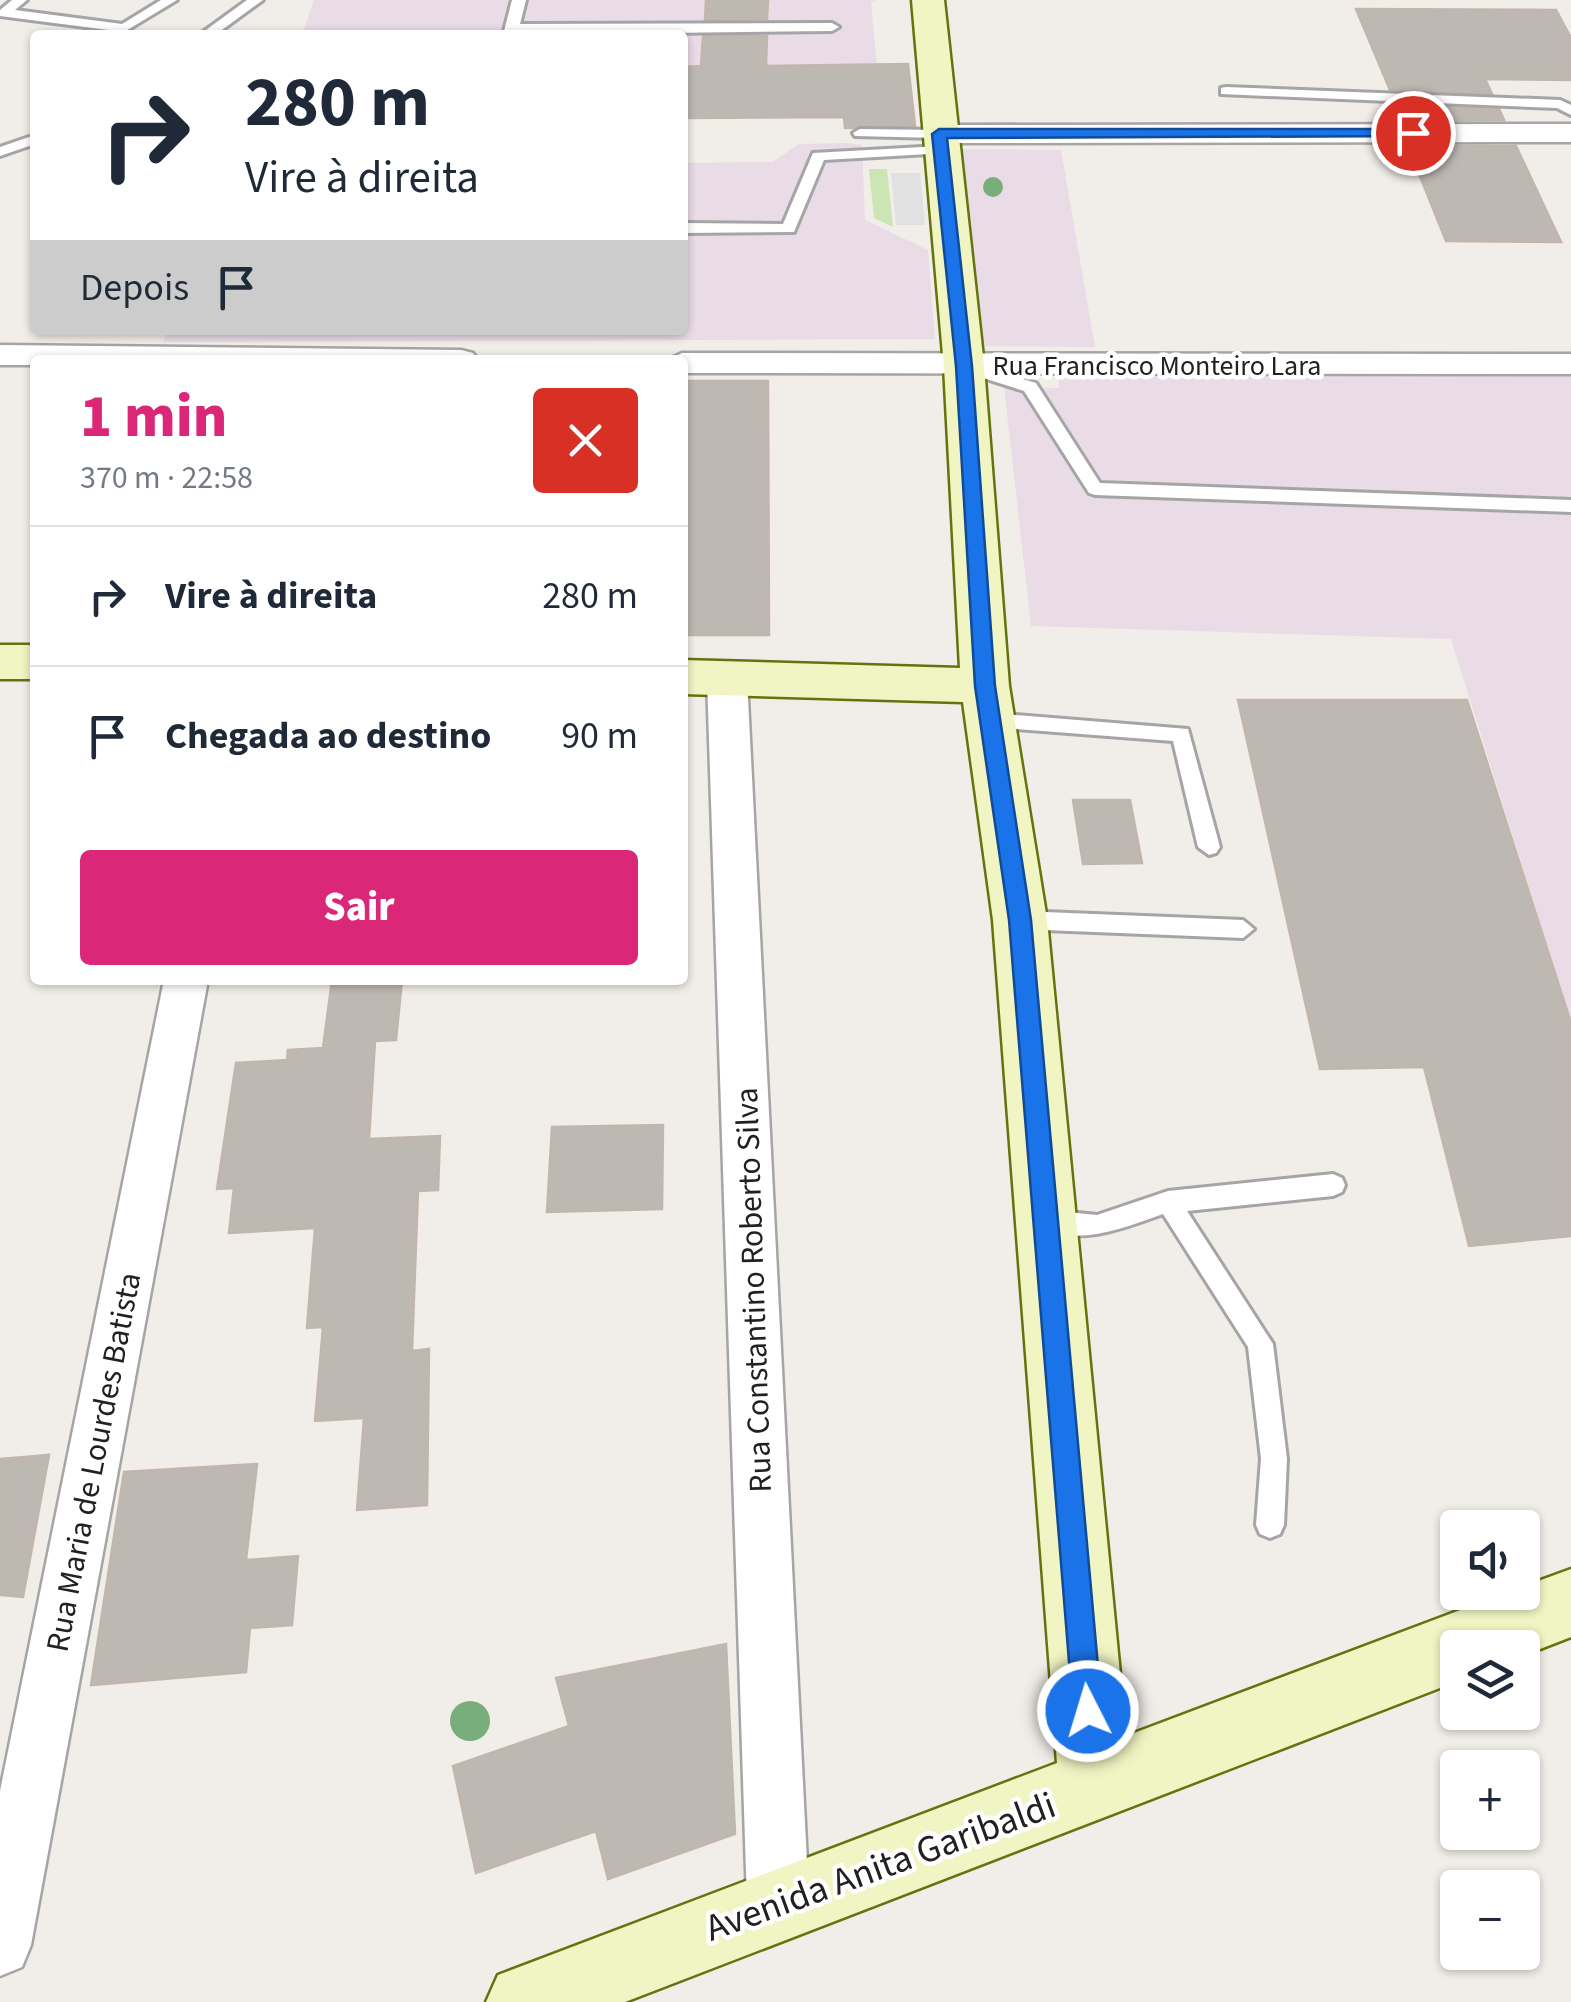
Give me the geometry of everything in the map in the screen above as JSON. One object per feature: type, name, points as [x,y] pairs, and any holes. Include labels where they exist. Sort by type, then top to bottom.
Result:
[{"type":"street","points":[[928,0],[964,366],[988,703],[1020,920],[1094,1786]]},
{"type":"street","points":[[940,142],[1571,133]]},
{"type":"street","points":[[0,355],[30,355]]},
{"type":"street","name":"Rua Francisco Monteiro Lara","points":[[688,362],[964,366],[1571,364]]},
{"type":"street","points":[[0,662],[30,662]]},
{"type":"street","points":[[705,678],[988,703]]},
{"type":"street","name":"Rua Constantino Roberto Silva","points":[[705,678],[778,1902]]},
{"type":"street","name":"Rua Maria de Lourdes Batista","points":[[0,1945],[185,985]]},
{"type":"street","name":"Avenida Anita Garibaldi","points":[[525,2002],[778,1902],[1571,1603]]},
{"type":"lane","points":[[2,14],[20,0]]},
{"type":"lane","points":[[2,14],[124,28],[170,0]]},
{"type":"lane","points":[[213,30],[256,0]]},
{"type":"lane","points":[[512,30],[520,0]]},
{"type":"lane","points":[[672,30],[832,28]]},
{"type":"lane","points":[[1226,91],[1560,104],[1571,111]]},
{"type":"lane","points":[[860,134],[940,142]]},
{"type":"lane","points":[[0,152],[30,140]]},
{"type":"lane","points":[[688,228],[789,229],[818,156],[940,142]]},
{"type":"lane","points":[[964,366],[1030,388],[1095,489],[1571,506]]},
{"type":"lane","points":[[988,703],[1182,734],[1210,847]]},
{"type":"lane","points":[[1020,920],[1243,930]]},
{"type":"lane","points":[[1044,1221],[1097,1226],[1168,1202],[1333,1185]]},
{"type":"lane","points":[[1168,1202],[1260,1344],[1274,1459],[1270,1525]]},
{"type":"shaded area","points":[[314,0],[876,0],[871,2],[877,65],[688,67],[688,30],[304,30]]},
{"type":"shaded area","points":[[799,144],[862,145],[865,220],[928,250],[935,339],[163,342],[166,335],[688,335],[688,163],[772,162]]},
{"type":"shaded area","points":[[963,149],[1061,150],[1095,347],[986,346],[977,339],[955,155]]},
{"type":"shaded area","points":[[891,173],[920,173],[925,225],[896,225]]},
{"type":"shaded area","points":[[1571,376],[1571,1023],[1451,639],[1031,626],[1004,387],[1059,388],[1059,377]]},
{"type":"green space","points":[[869,169],[887,169],[893,227],[874,218]]},
{"type":"building","points":[[706,0],[768,0],[767,19],[705,20]]},
{"type":"building","points":[[1356,9],[1556,10],[1571,38],[1571,80],[1485,79],[1492,94],[1390,90]]},
{"type":"building","points":[[703,36],[767,36],[766,66],[908,64],[915,126],[845,128],[844,117],[688,118],[688,67],[701,66]]},
{"type":"building","points":[[1396,105],[1499,109],[1504,120],[1402,121]]},
{"type":"building","points":[[1516,146],[1561,242],[1446,241],[1409,149]]},
{"type":"building","points":[[688,381],[768,381],[769,635],[688,635]]},
{"type":"building","points":[[1238,700],[1467,700],[1571,1023],[1571,1236],[1469,1246],[1424,1067],[1320,1069]]},
{"type":"building","points":[[1073,800],[1130,800],[1142,863],[1083,864]]},
{"type":"building","points":[[331,985],[402,985],[396,1040],[375,1041],[369,1139],[440,1136],[438,1190],[418,1191],[412,1351],[429,1349],[427,1505],[357,1510],[364,1418],[315,1421],[323,1327],[307,1328],[315,1228],[229,1233],[234,1188],[217,1189],[236,1063],[287,1060],[288,1050],[323,1048]]},
{"type":"building","points":[[663,1125],[662,1209],[547,1212],[552,1127]]},
{"type":"building","points":[[49,1455],[23,1597],[0,1595],[0,1459]]},
{"type":"building","points":[[257,1464],[246,1560],[298,1556],[292,1625],[250,1628],[246,1672],[91,1685],[124,1472]]},
{"type":"building","points":[[726,1644],[735,1834],[608,1879],[596,1831],[476,1873],[453,1766],[569,1726],[556,1678]]},
{"type":"route","points":[[1088,1711],[1020,920],[985,686],[964,366],[939,134],[1413,133]]}]
